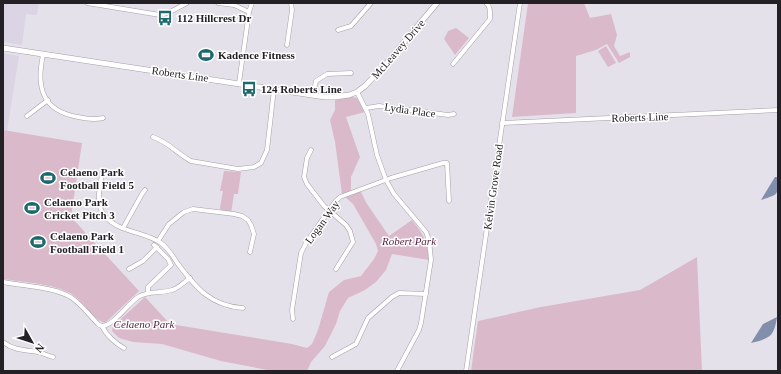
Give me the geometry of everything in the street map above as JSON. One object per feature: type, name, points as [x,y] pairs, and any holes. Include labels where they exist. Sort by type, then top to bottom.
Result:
[{"type":"main road","name":"McLeavey Drive","points":[[357,92],[377,75],[437,3]]},
{"type":"main road","name":"Roberts Line","points":[[3,48],[335,98],[357,92]]},
{"type":"street","points":[[87,3],[160,15],[170,12],[187,3]]},
{"type":"street","points":[[218,3],[234,5],[249,12]]},
{"type":"street","points":[[239,83],[249,12],[252,3]]},
{"type":"street","points":[[287,45],[292,10],[291,3]]},
{"type":"street","points":[[338,30],[351,26],[371,3]]},
{"type":"street","points":[[453,64],[490,19],[491,12],[489,5],[486,3]]},
{"type":"street","name":"Kelvin Grove Road","points":[[466,371],[520,3]]},
{"type":"street","points":[[44,54],[40,75],[41,87],[51,105],[57,111],[67,115],[95,120],[103,118]]},
{"type":"street","points":[[313,95],[316,81],[327,74],[351,73]]},
{"type":"street","points":[[153,137],[163,141],[191,161],[238,169],[254,167],[260,162],[267,150],[274,89]]},
{"type":"street","points":[[357,92],[366,108],[377,155],[386,180],[394,194],[426,232],[429,240],[431,260],[424,310],[419,330],[397,371]]},
{"type":"street","points":[[27,116],[48,100]]},
{"type":"street","name":"Lydia Place","points":[[366,108],[379,106],[448,115],[454,114]]},
{"type":"street","name":"Roberts Line","points":[[502,123],[778,110]]},
{"type":"street","points":[[311,150],[307,158],[304,178],[310,191],[328,210],[346,224],[353,242],[336,269]]},
{"type":"street","name":"Logan Way","points":[[293,319],[292,310],[301,253],[306,243],[334,202],[344,195],[386,180],[447,163],[449,202]]},
{"type":"street","points":[[103,171],[99,193],[100,208],[106,218],[122,228],[158,241],[173,256],[190,278],[211,299],[223,305],[243,308]]},
{"type":"street","points":[[122,228],[145,190]]},
{"type":"street","points":[[158,241],[169,224],[184,212],[193,209],[234,214],[242,216],[248,220],[252,225],[254,234],[250,252]]},
{"type":"street","points":[[129,269],[143,261],[156,246],[168,259],[171,265],[148,287],[148,293]]},
{"type":"street","points":[[102,326],[109,324],[135,299],[148,293],[172,290],[190,278]]},
{"type":"street","points":[[3,282],[52,290],[65,294],[74,300],[97,323],[102,326],[117,344],[124,348]]},
{"type":"street","points":[[332,357],[356,344],[368,318],[392,296],[399,293],[426,294]]},
{"type":"street","points":[[3,342],[16,349],[53,357]]},
{"type":"shaded area","points":[[3,3],[39,3],[37,15],[26,14],[22,45],[3,42]]},
{"type":"shaded area","points":[[3,53],[19,56],[7,131],[3,130]]},
{"type":"green space","points":[[528,3],[584,3],[590,18],[611,14],[617,35],[614,46],[620,56],[630,52],[630,57],[619,63],[607,44],[596,50],[576,56],[576,113],[512,117]]},
{"type":"green space","points":[[456,28],[469,38],[455,55],[444,39],[448,31]]},
{"type":"green space","points":[[606,46],[616,63],[608,67],[598,51]]},
{"type":"green space","name":"Robert Park","points":[[352,97],[357,98],[365,112],[346,117],[360,157],[351,177],[351,192],[360,190],[367,204],[389,236],[412,220],[424,238],[429,260],[392,254],[386,270],[376,282],[365,290],[348,298],[340,311],[336,324],[325,346],[311,362],[307,371],[272,371],[221,361],[162,344],[133,342],[119,338],[112,331],[113,326],[145,297],[170,324],[292,344],[307,348],[312,344],[318,330],[329,292],[344,280],[361,276],[378,251],[376,244],[353,204],[342,194],[335,142],[330,120],[335,110],[335,100]]},
{"type":"green space","name":"Celaeno Park","points":[[3,130],[82,143],[71,217],[139,291],[105,323],[96,318],[70,293],[47,285],[3,279]]},
{"type":"green space","points":[[224,171],[241,172],[238,194],[234,194],[231,214],[221,212],[220,208],[223,191],[220,191]]},
{"type":"green space","points":[[697,257],[702,371],[471,371],[478,321],[541,307],[640,290]]},
{"type":"water","points":[[775,177],[778,177],[778,188],[776,193],[771,197],[761,200]]},
{"type":"water","points":[[777,317],[774,329],[770,336],[763,340],[751,343],[763,324]]},
{"type":"place","name":"112 Hillcrest Dr","points":[[165,18]]},
{"type":"place","name":"Kadence Fitness","points":[[206,55]]},
{"type":"place","name":"124 Roberts Line","points":[[249,89]]},
{"type":"place","name":"Celaeno Park Football Field 5","points":[[48,178]]},
{"type":"place","name":"Celaeno Park Cricket Pitch 3","points":[[32,208]]},
{"type":"place","name":"Celaeno Park Football Field 1","points":[[38,242]]}]
